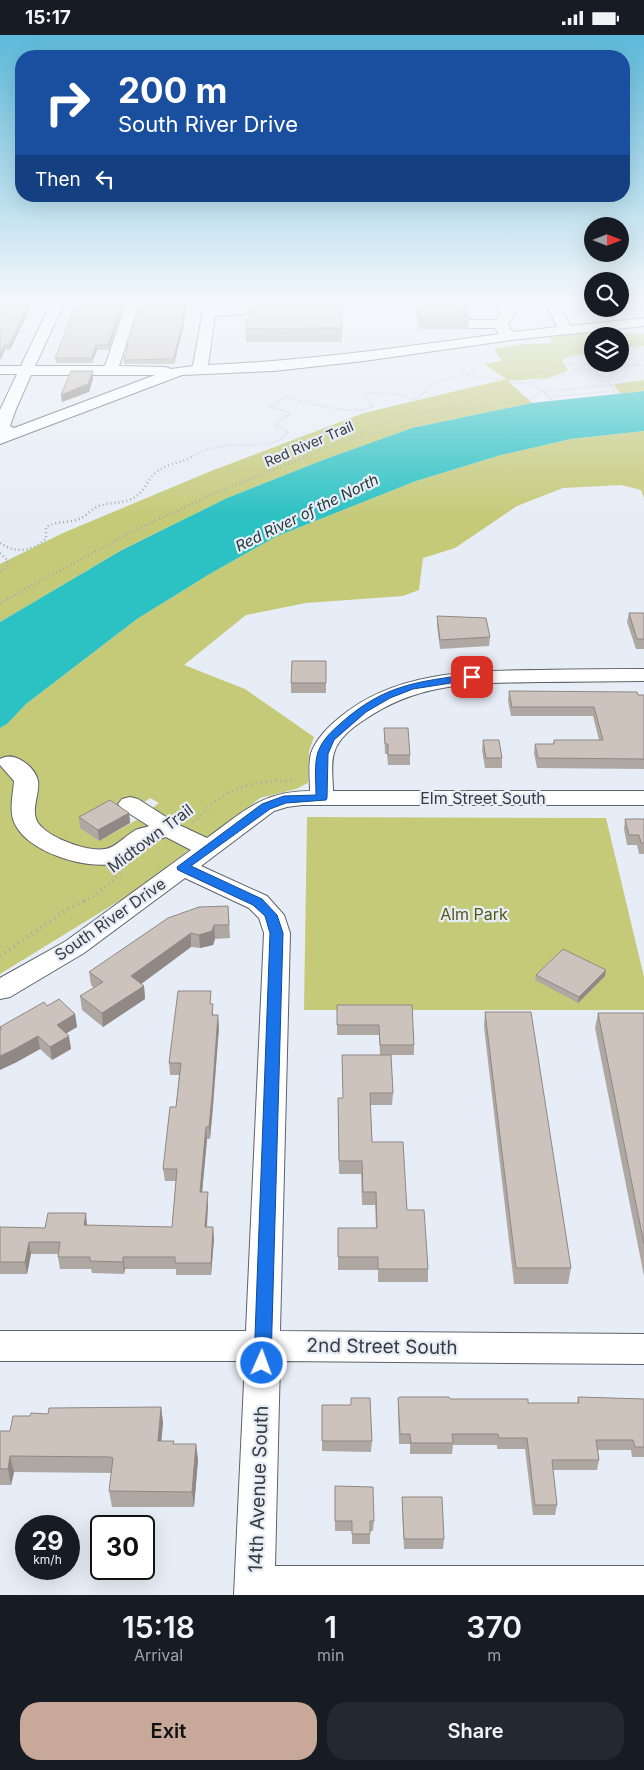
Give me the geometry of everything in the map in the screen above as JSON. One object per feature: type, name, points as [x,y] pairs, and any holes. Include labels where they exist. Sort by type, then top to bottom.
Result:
[{"type":"street","points":[[25,372],[2,428],[7,437],[178,372]]},
{"type":"street","points":[[322,798],[322,754],[330,739],[362,710],[386,696],[411,686],[453,679],[492,676],[644,675]]},
{"type":"street","points":[[9,762],[22,773],[26,781],[23,813],[27,825],[37,835],[54,846],[90,857],[105,857],[114,855],[144,835],[173,831]]},
{"type":"street","name":"Elm Street South","points":[[322,798],[644,798]]},
{"type":"street","name":"South River Drive","points":[[0,990],[75,947],[266,807],[284,799],[322,798]]},
{"type":"street","points":[[130,804],[173,831],[209,849]]},
{"type":"street","name":"14th Avenue South","points":[[183,867],[258,902],[271,915],[277,933],[254,1590]]},
{"type":"street","name":"2nd Street South","points":[[0,1346],[644,1349]]},
{"type":"street","points":[[254,1590],[644,1585]]},
{"type":"path","points":[[0,543],[7,549],[27,550],[40,545],[46,539],[46,527],[55,522],[80,519],[96,507],[129,500],[143,492],[149,479],[163,466],[188,459],[198,452],[231,445],[253,446],[272,442],[286,435],[288,431],[277,427],[276,423],[288,414],[286,411],[269,406],[270,403],[278,399],[286,397],[316,405],[352,411],[364,410],[372,407],[365,398],[368,393],[395,394],[415,400],[429,389],[432,382],[466,375],[496,379],[540,372]]},
{"type":"path","name":"Red River Trail","points":[[0,603],[133,531],[215,493],[345,441],[374,427],[472,402],[494,386],[507,383],[528,383],[573,372]]},
{"type":"path","points":[[597,372],[611,385],[621,401]]},
{"type":"path","points":[[528,383],[543,391],[556,404],[539,406]]},
{"type":"path","points":[[345,441],[468,409],[532,398],[543,391],[611,385],[644,385]]},
{"type":"path","points":[[550,397],[615,391]]},
{"type":"path","points":[[0,553],[8,561],[6,568],[0,572]]},
{"type":"path","name":"Midtown Trail","points":[[173,831],[196,821],[214,803],[230,793],[258,783],[287,780],[298,781],[305,783],[322,798]]},
{"type":"path","name":"Midtown Trail","points":[[0,956],[65,911],[94,897],[128,869]]},
{"type":"green space","points":[[495,372],[566,372],[547,378],[508,381],[532,403],[412,428],[227,498],[122,550],[0,622],[0,564],[63,533],[211,471],[364,413],[506,379]]},
{"type":"green space","points":[[644,380],[644,391],[621,394],[615,387],[615,384]]},
{"type":"green space","points":[[644,431],[644,498],[641,490],[621,485],[563,488],[517,506],[455,548],[423,558],[419,590],[403,596],[306,603],[246,615],[184,665],[245,689],[314,737],[309,751],[308,783],[296,789],[260,798],[209,837],[202,837],[187,832],[164,818],[151,809],[159,803],[150,798],[143,803],[136,799],[81,827],[99,841],[142,817],[190,849],[135,891],[0,974],[0,728],[7,724],[26,704],[137,619],[208,575],[275,537],[416,481],[501,455],[571,439]]},
{"type":"green space","name":"Alm Park","points":[[307,817],[606,818],[644,977],[644,1010],[304,1010]]},
{"type":"water","name":"Red River of the North","points":[[644,391],[644,431],[571,439],[501,455],[416,481],[275,537],[208,575],[137,619],[26,704],[7,724],[0,728],[0,622],[122,550],[227,498],[323,460],[412,428],[532,403]]},
{"type":"building","points":[[71,372],[93,372],[88,384],[61,395]]},
{"type":"building","points":[[629,613],[644,613],[644,639],[637,639]]},
{"type":"building","points":[[437,616],[486,618],[490,637],[440,640]]},
{"type":"building","points":[[292,661],[326,661],[326,683],[291,683]]},
{"type":"building","points":[[509,691],[637,692],[638,695],[644,695],[644,759],[538,758],[535,744],[554,744],[554,740],[603,740],[594,707],[512,707]]},
{"type":"building","points":[[384,728],[408,728],[410,755],[388,755],[388,744],[385,744]]},
{"type":"building","points":[[483,740],[499,740],[502,758],[486,758]]},
{"type":"building","points":[[110,800],[129,813],[98,830],[79,817]]},
{"type":"building","points":[[625,819],[644,819],[644,843],[641,843],[639,835],[629,835]]},
{"type":"building","points":[[228,906],[229,925],[214,925],[212,931],[199,935],[191,933],[131,976],[144,986],[102,1013],[80,996],[103,982],[89,972],[168,918],[199,907]]},
{"type":"building","points":[[563,949],[606,970],[579,997],[536,975]]},
{"type":"building","points":[[178,991],[211,991],[210,1004],[213,1004],[212,1015],[218,1015],[209,1127],[206,1127],[200,1192],[208,1192],[205,1227],[213,1227],[211,1263],[175,1263],[175,1257],[123,1257],[123,1262],[90,1261],[90,1257],[58,1257],[60,1242],[29,1242],[25,1262],[0,1262],[0,1227],[45,1228],[48,1213],[86,1213],[84,1225],[172,1227],[177,1169],[163,1169],[170,1107],[176,1107],[181,1063],[169,1063]]},
{"type":"building","points":[[59,999],[75,1014],[57,1025],[69,1036],[50,1047],[38,1036],[0,1056],[0,1029],[2,1029],[0,1027],[44,1002],[47,1006]]},
{"type":"building","points":[[337,1005],[412,1005],[414,1045],[380,1045],[379,1025],[337,1025]]},
{"type":"building","points":[[485,1012],[531,1012],[571,1268],[516,1268]]},
{"type":"building","points":[[598,1013],[644,1013],[644,1244]]},
{"type":"building","points":[[342,1055],[391,1055],[393,1093],[370,1093],[372,1142],[403,1142],[407,1210],[424,1210],[428,1269],[378,1269],[378,1257],[338,1257],[338,1228],[377,1228],[376,1192],[363,1192],[362,1161],[339,1161],[338,1098],[343,1098]]},
{"type":"building","points":[[578,1397],[644,1399],[644,1447],[635,1447],[633,1440],[596,1440],[599,1460],[552,1460],[557,1505],[535,1505],[527,1438],[499,1438],[498,1434],[452,1434],[453,1443],[411,1443],[410,1434],[400,1434],[398,1398],[528,1399],[528,1403],[579,1403]]},
{"type":"building","points":[[351,1398],[370,1398],[372,1441],[322,1441],[322,1405],[351,1405]]},
{"type":"building","points":[[161,1407],[158,1441],[174,1441],[173,1444],[196,1444],[192,1492],[109,1491],[113,1458],[110,1457],[10,1456],[8,1469],[0,1469],[0,1431],[10,1431],[13,1416],[30,1416],[31,1413],[48,1414],[49,1408]]},
{"type":"building","points":[[335,1486],[373,1487],[374,1521],[370,1521],[370,1534],[352,1534],[352,1521],[335,1521]]},
{"type":"building","points":[[402,1497],[442,1497],[444,1539],[404,1539]]},
{"type":"route","points":[[262,1363],[277,933],[271,915],[258,902],[183,867],[266,807],[284,799],[322,798],[322,754],[330,739],[362,710],[386,696],[411,686],[472,677]]}]
